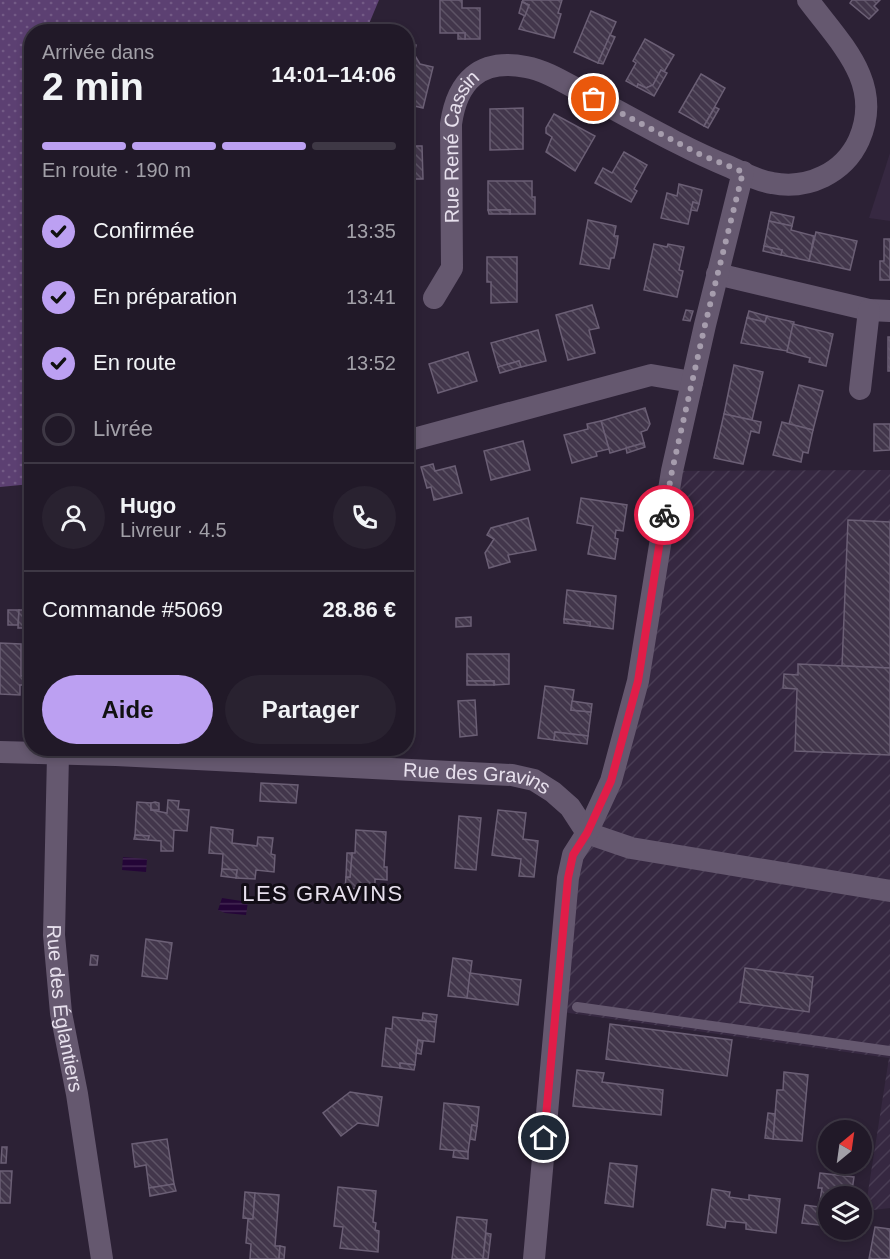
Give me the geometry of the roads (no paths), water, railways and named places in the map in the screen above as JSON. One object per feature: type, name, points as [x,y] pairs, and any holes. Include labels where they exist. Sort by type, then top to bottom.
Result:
[{"type":"street","points":[[534,1259],[568,878],[573,855],[587,833],[611,781],[638,681],[672,471],[743,172],[770,183],[790,185],[823,178],[840,167],[854,150],[864,128],[867,108],[865,88],[857,65],[808,0]]},
{"type":"street","name":"Rue René Cassin","points":[[434,298],[452,268],[451,123],[454,106],[463,87],[476,72],[500,66],[526,67],[552,77],[699,154],[743,172]]},
{"type":"street","points":[[717,274],[880,310],[860,389]]},
{"type":"street","points":[[414,439],[651,375],[693,382]]},
{"type":"street","name":"Rue des Gravins","points":[[0,752],[24,753]]},
{"type":"street","name":"Rue des Églantiers","points":[[58,756],[54,935],[61,1013],[77,1094],[102,1259]]},
{"type":"street","name":"Rue des Gravins","points":[[136,756],[513,775],[534,780],[553,792],[570,807],[587,833]]},
{"type":"street","points":[[587,833],[631,848],[890,891]]},
{"type":"lane","points":[[577,1008],[890,1051]]},
{"type":"district","name":"LES GRAVINS","points":[[323,893]]}]
